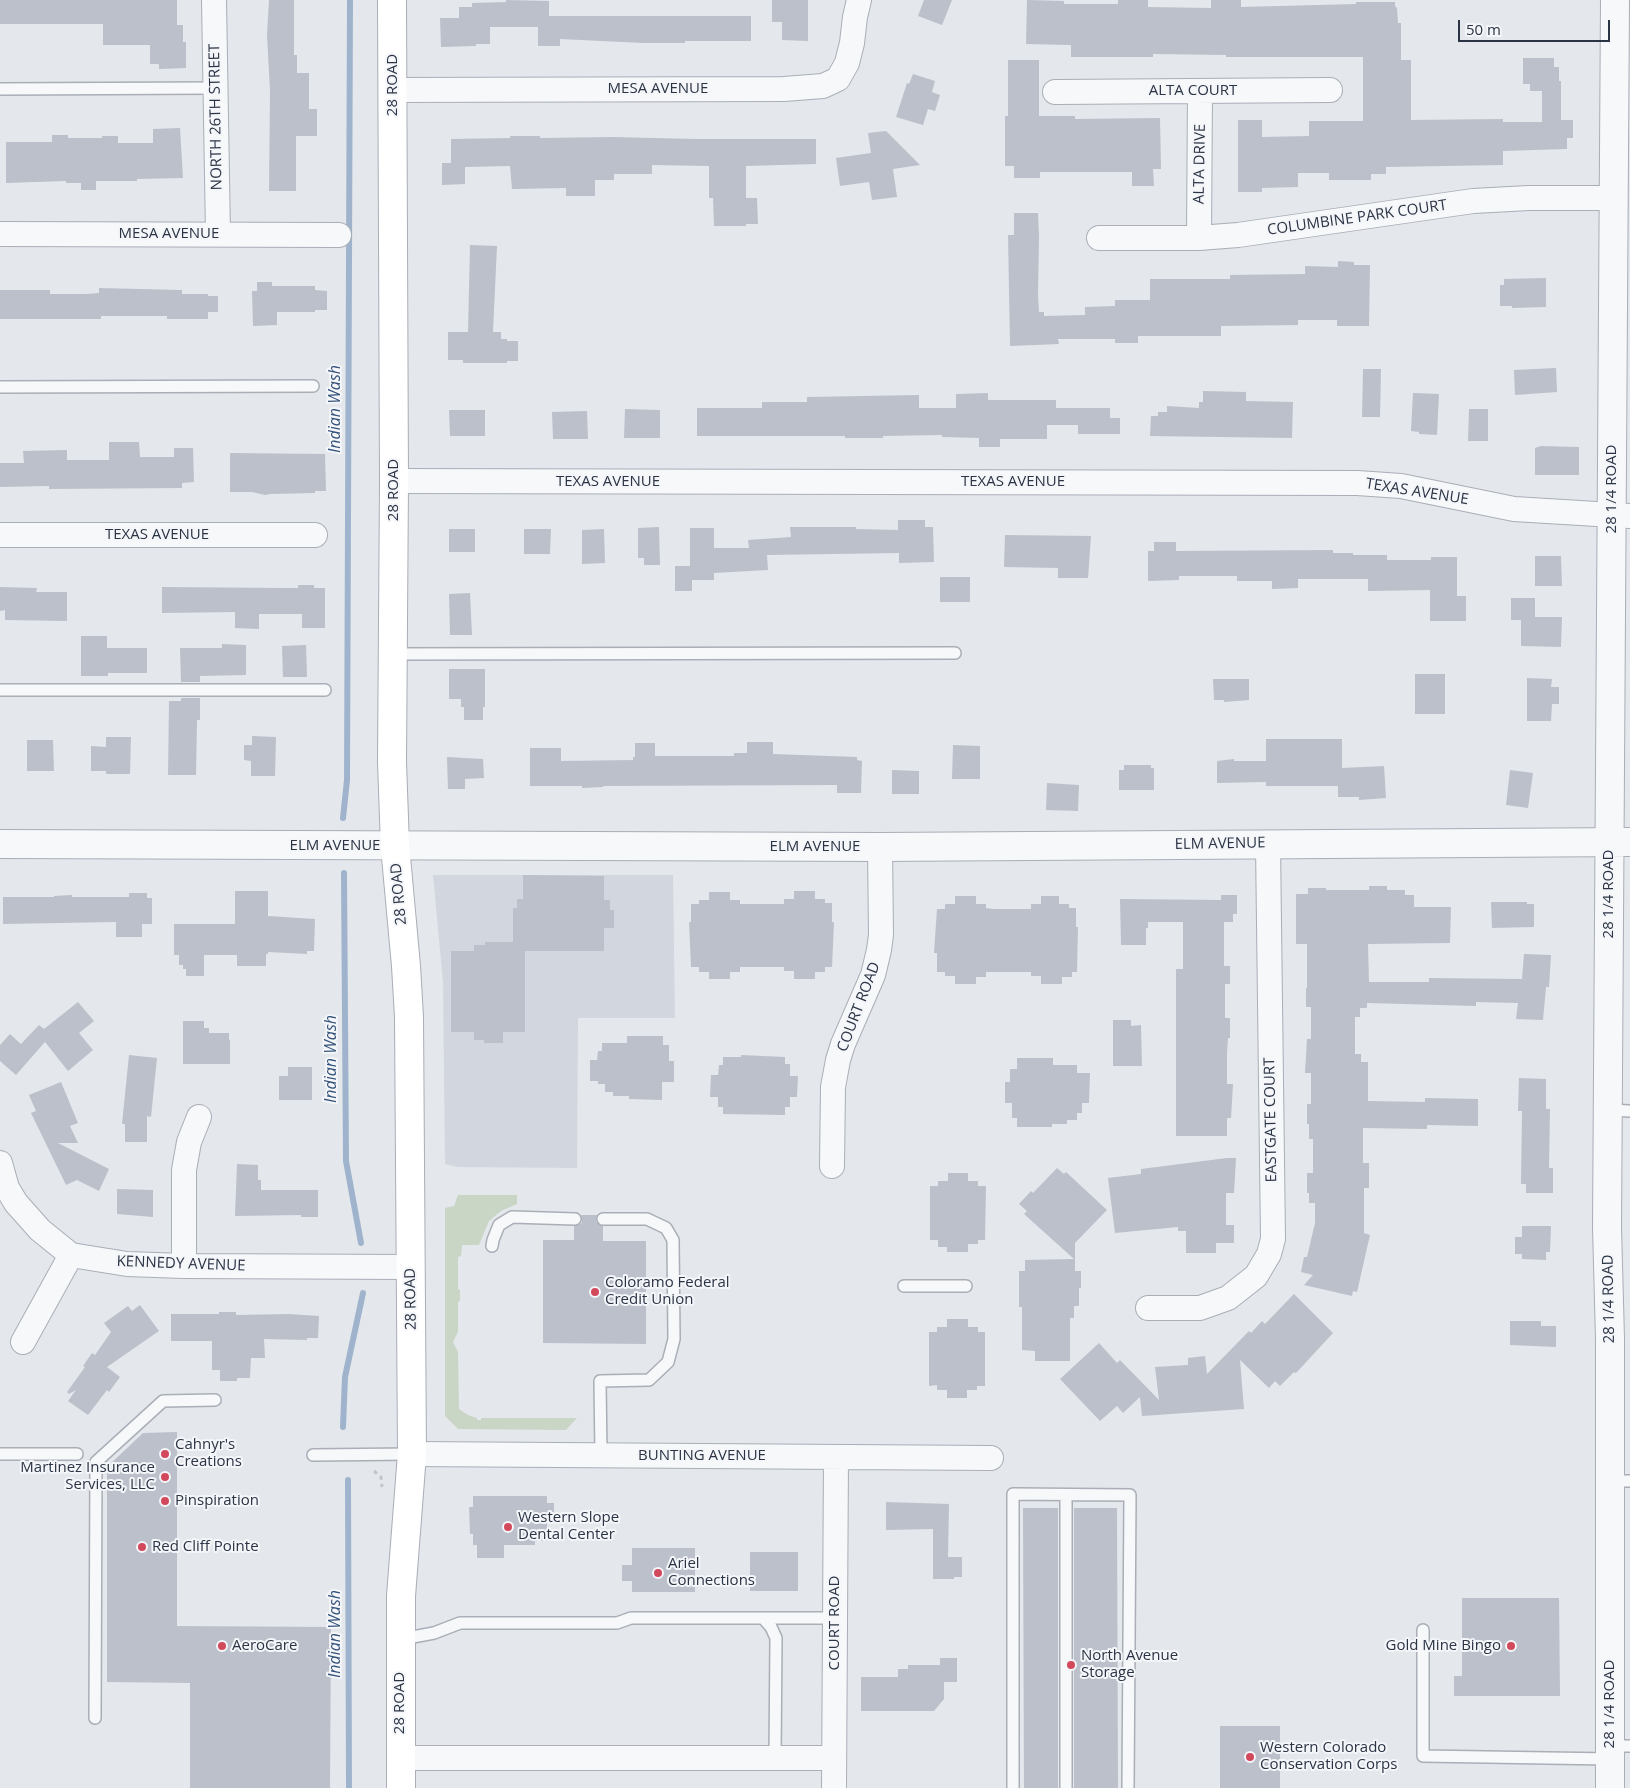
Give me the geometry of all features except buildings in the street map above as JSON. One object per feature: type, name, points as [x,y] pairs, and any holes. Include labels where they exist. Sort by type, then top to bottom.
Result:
[{"type":"main road","name":"28 ROAD","points":[[392,0],[394,481],[392,762],[395,846],[409,1017],[412,1454],[402,1574],[400,1639],[401,1788]]},
{"type":"street","name":"NORTH 26TH STREET","points":[[214,0],[218,234]]},
{"type":"street","name":"MESA AVENUE","points":[[393,90],[774,89],[823,86],[838,79],[847,63],[852,43],[854,17],[859,0]]},
{"type":"street","name":"28 1/4 ROAD","points":[[1610,1788],[1617,1751],[1620,1481],[1607,1227],[1619,1111],[1621,515],[1614,198],[1615,0]]},
{"type":"street","name":"ALTA COURT","points":[[1055,92],[1330,90]]},
{"type":"street","name":"ALTA DRIVE","points":[[1199,238],[1200,91]]},
{"type":"street","name":"COLUMBINE PARK COURT","points":[[1099,238],[1199,238],[1238,235],[1472,201],[1614,198]]},
{"type":"street","name":"MESA AVENUE","points":[[0,234],[339,235]]},
{"type":"street","name":"TEXAS AVENUE","points":[[394,481],[1357,483],[1400,486],[1514,509],[1621,515]]},
{"type":"street","name":"TEXAS AVENUE","points":[[0,535],[314,535]]},
{"type":"street","name":"ELM AVENUE","points":[[0,844],[880,847],[1620,842]]},
{"type":"street","name":"EASTGATE COURT","points":[[1148,1308],[1200,1308],[1228,1298],[1256,1276],[1268,1254],[1272,1239],[1268,844]]},
{"type":"street","name":"COURT ROAD","points":[[832,1166],[834,1087],[838,1060],[873,975],[880,950],[880,847]]},
{"type":"street","points":[[184,1266],[184,1170],[189,1142],[199,1118]]},
{"type":"street","name":"KENNEDY AVENUE","points":[[0,1163],[8,1188],[16,1204],[40,1230],[71,1255],[127,1264],[184,1266],[410,1266]]},
{"type":"street","points":[[23,1342],[71,1255]]},
{"type":"street","name":"BUNTING AVENUE","points":[[412,1454],[991,1458]]},
{"type":"street","name":"COURT ROAD","points":[[834,1788],[836,1457]]},
{"type":"street","points":[[401,1758],[834,1758]]},
{"type":"lane","points":[[0,88],[216,88]]},
{"type":"lane","points":[[0,387],[313,386]]},
{"type":"lane","points":[[392,654],[955,653]]},
{"type":"lane","points":[[0,690],[325,690]]},
{"type":"lane","points":[[492,1246],[492,1240],[499,1225],[512,1217],[574,1219]]},
{"type":"lane","points":[[601,1455],[600,1381],[649,1380],[668,1362],[674,1339],[673,1240],[666,1228],[647,1219],[603,1219]]},
{"type":"lane","points":[[904,1286],[966,1286]]},
{"type":"lane","points":[[94,1718],[96,1462],[163,1401],[215,1400]]},
{"type":"lane","points":[[0,1454],[77,1454]]},
{"type":"lane","points":[[313,1455],[412,1454]]},
{"type":"lane","points":[[1013,1788],[1012,1494],[1130,1495],[1128,1788]]},
{"type":"lane","points":[[1066,1494],[1066,1788]]},
{"type":"lane","points":[[400,1639],[434,1633],[460,1623],[617,1623],[631,1618],[835,1618]]},
{"type":"lane","points":[[762,1618],[771,1627],[776,1638],[775,1758]]},
{"type":"lane","points":[[1423,1630],[1423,1756],[1617,1751]]},
{"type":"path","points":[[371,1468],[381,1477],[382,1487]]},
{"type":"shaded area","points":[[433,875],[673,875],[675,1018],[578,1018],[577,1168],[457,1167],[445,1164],[443,982]]},
{"type":"green space","points":[[458,1195],[517,1195],[517,1204],[501,1211],[489,1221],[479,1245],[462,1245],[461,1256],[458,1257],[460,1301],[458,1302],[458,1332],[453,1342],[458,1352],[459,1409],[477,1418],[477,1420],[481,1420],[481,1418],[577,1418],[566,1430],[458,1429],[445,1416],[445,1208],[454,1206]]},
{"type":"waterway","name":"Indian Wash","points":[[343,818],[347,780],[350,0]]},
{"type":"waterway","name":"Indian Wash","points":[[344,873],[346,1161],[361,1243]]},
{"type":"waterway","name":"Indian Wash","points":[[343,1427],[345,1377],[363,1293]]},
{"type":"waterway","name":"Indian Wash","points":[[348,1480],[349,1788]]},
{"type":"place","name":"Coloramo Federal Credit Union","points":[[595,1292]]},
{"type":"place","name":"Cahnyr's Creations","points":[[165,1454]]},
{"type":"place","name":"Martinez Insurance Services, LLC","points":[[165,1477]]},
{"type":"place","name":"Pinspiration","points":[[165,1501]]},
{"type":"place","name":"Western Slope Dental Center","points":[[508,1527]]},
{"type":"place","name":"Red Cliff Pointe","points":[[142,1547]]},
{"type":"place","name":"Ariel Connections","points":[[658,1573]]},
{"type":"place","name":"AeroCare","points":[[222,1646]]},
{"type":"place","name":"Gold Mine Bingo","points":[[1511,1646]]},
{"type":"place","name":"North Avenue Storage","points":[[1071,1665]]},
{"type":"place","name":"Western Colorado Conservation Corps","points":[[1250,1757]]}]
